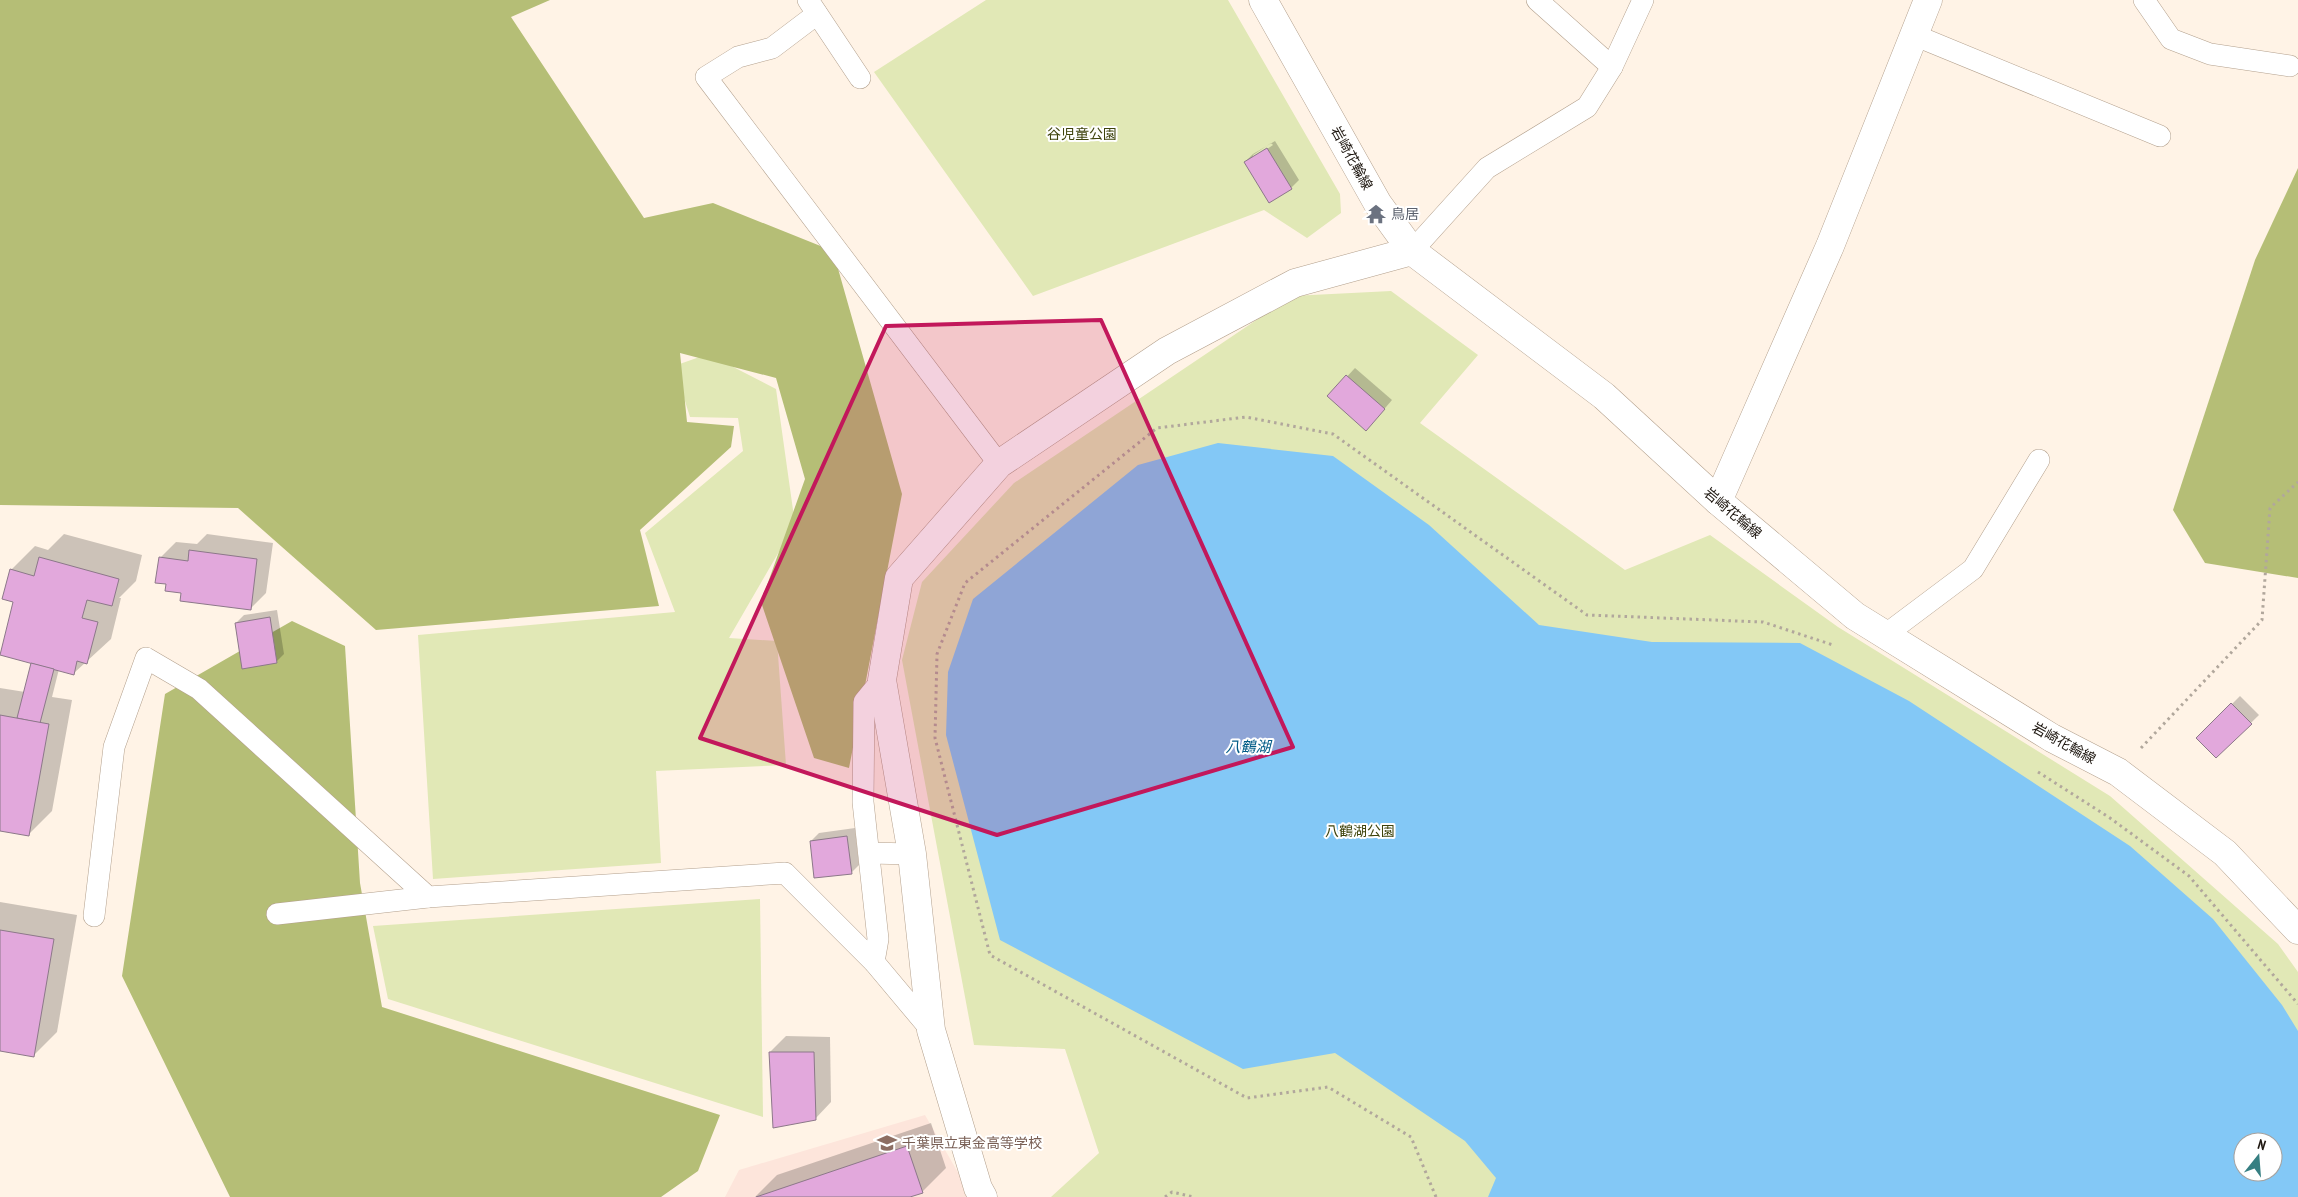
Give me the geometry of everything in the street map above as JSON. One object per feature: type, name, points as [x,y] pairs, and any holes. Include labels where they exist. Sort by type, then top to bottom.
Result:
[{"type":"street","name":"岩崎花輪線","points":[[1263,0],[1378,204],[1412,251],[1604,396],[1718,501],[1855,616],[2052,738],[2118,772],[2225,853],[2298,930]]},
{"type":"street","points":[[1718,501],[1830,246],[1928,0]]},
{"type":"street","points":[[984,1197],[978,1188],[932,1030],[912,854],[882,680],[899,578],[999,464],[1167,351],[1295,283],[1412,251]]},
{"type":"lane","points":[[1537,0],[1612,67]]},
{"type":"lane","points":[[1412,251],[1487,168],[1587,108],[1612,67],[1643,0]]},
{"type":"lane","points":[[2144,0],[2171,39],[2210,54],[2290,66]]},
{"type":"lane","points":[[860,78],[813,7],[772,48],[738,57],[706,77],[999,464]]},
{"type":"lane","points":[[1914,35],[2160,136]]},
{"type":"lane","points":[[1885,635],[1973,569],[2039,460]]},
{"type":"lane","points":[[94,916],[114,747],[146,658],[199,689],[428,897]]},
{"type":"lane","points":[[874,962],[878,939],[863,802],[864,702],[882,680]]},
{"type":"lane","points":[[869,853],[912,854]]},
{"type":"lane","points":[[277,914],[428,897],[785,873],[874,962],[932,1030]]},
{"type":"path","points":[[1436,1197],[1411,1137],[1328,1087],[1247,1098],[990,955],[936,738],[937,654],[965,583],[1157,428],[1246,417],[1333,434],[1587,615],[1763,622],[1836,645]]},
{"type":"path","points":[[2118,772],[2262,620],[2270,508],[2298,482]]},
{"type":"path","points":[[2035,770],[2110,818],[2189,876],[2298,1004]]},
{"type":"path","points":[[1165,1197],[1172,1192],[1194,1197]]},
{"type":"highlighted area","points":[[1101,320],[1293,747],[997,835],[700,738],[886,326]]},
{"type":"shaded area","name":"千葉県立東金高等学校","points":[[925,1115],[972,1197],[725,1197],[739,1170]]},
{"type":"green space","points":[[0,0],[550,0],[511,17],[644,218],[713,203],[833,251],[902,494],[849,768],[814,758],[761,602],[805,479],[776,378],[680,353],[687,422],[734,426],[731,447],[640,530],[659,606],[376,630],[238,508],[0,505]]},
{"type":"green space","name":"谷児童公園","points":[[986,0],[1228,0],[1340,194],[1341,213],[1307,238],[1264,210],[1033,296],[874,72]]},
{"type":"green space","points":[[2298,168],[2298,578],[2205,563],[2173,510],[2255,260]]},
{"type":"green space","name":"八鶴湖","points":[[1391,291],[1478,355],[1420,423],[1625,570],[1710,535],[1838,627],[2110,796],[2278,944],[2298,972],[2298,1197],[1051,1197],[1099,1153],[1065,1049],[974,1045],[902,660],[922,582],[1014,483],[1292,296]]},
{"type":"green space","points":[[708,354],[776,389],[795,524],[729,638],[777,641],[786,765],[656,771],[661,863],[433,879],[418,635],[675,612],[645,533],[743,451],[738,418],[690,417],[674,366]]},
{"type":"green space","points":[[292,621],[345,646],[360,883],[382,1007],[720,1115],[698,1171],[661,1197],[230,1197],[122,976],[165,694]]},
{"type":"green space","points":[[760,899],[763,1117],[388,999],[373,926]]},
{"type":"water","name":"八鶴湖","points":[[1218,443],[1333,456],[1429,525],[1539,625],[1652,642],[1800,643],[1909,701],[2130,846],[2213,919],[2282,1005],[2298,1031],[2298,1197],[1488,1197],[1496,1178],[1465,1141],[1335,1053],[1243,1069],[1000,940],[946,735],[948,672],[973,599],[1138,465]]},
{"type":"building","points":[[1267,148],[1292,189],[1269,203],[1244,162]]},
{"type":"building","points":[[1346,375],[1385,409],[1366,431],[1327,396]]},
{"type":"building","points":[[189,550],[257,559],[251,610],[180,601],[181,593],[165,591],[166,584],[155,583],[159,557],[188,561]]},
{"type":"building","points":[[39,557],[119,579],[112,606],[87,600],[82,618],[98,622],[87,664],[77,661],[74,675],[0,655],[13,602],[2,599],[10,569],[34,576]]},
{"type":"building","points":[[270,617],[277,663],[242,669],[235,623]]},
{"type":"building","points":[[31,663],[54,669],[40,723],[17,718]]},
{"type":"building","points":[[2231,703],[2252,724],[2216,758],[2196,738]]},
{"type":"building","points":[[0,715],[49,724],[29,836],[0,831]]},
{"type":"building","points":[[847,836],[852,874],[814,878],[810,841]]},
{"type":"building","points":[[0,930],[54,939],[34,1057],[0,1051]]},
{"type":"building","points":[[769,1052],[814,1052],[816,1120],[773,1128]]},
{"type":"building","points":[[907,1146],[923,1193],[910,1197],[756,1197]]},
{"type":"place","name":"鳥居","points":[[1376,214]]},
{"type":"place","name":"千葉県立東金高等学校","points":[[887,1143]]},
{"type":"park label","name":"八鶴湖公園","points":[[1360,831]]}]
